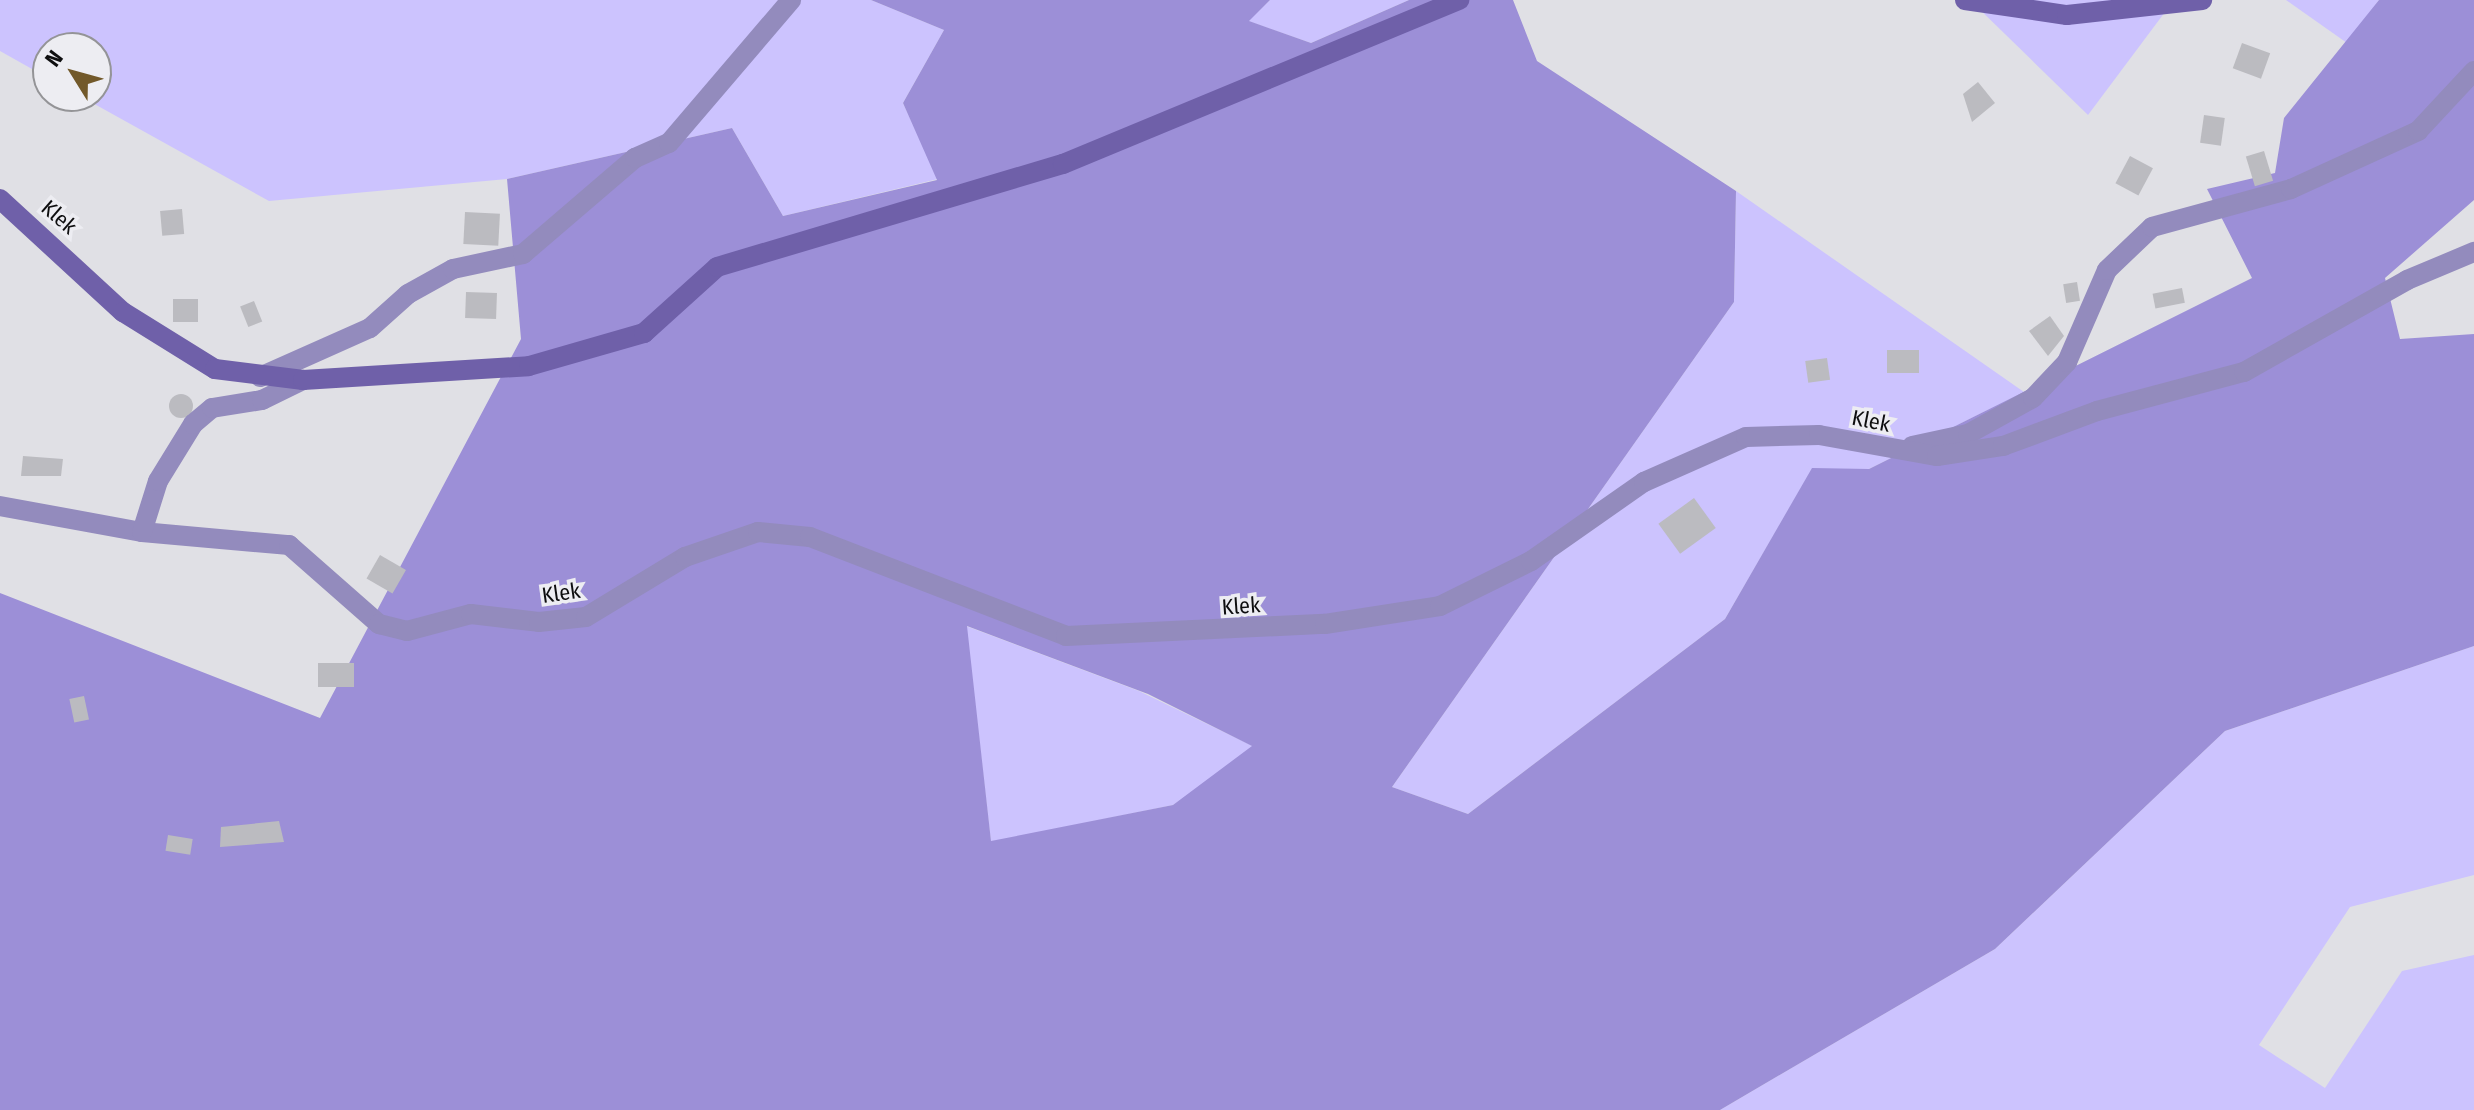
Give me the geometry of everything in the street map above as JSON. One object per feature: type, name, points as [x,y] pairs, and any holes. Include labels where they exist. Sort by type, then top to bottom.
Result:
[{"type":"street","points":[[260,377],[370,328],[408,294],[453,269],[523,254],[635,158],[669,143],[791,0]]},
{"type":"street","name":"Klek","points":[[0,199],[154,334],[215,369],[303,380],[529,366],[620,344],[669,316],[717,267],[1063,164],[1459,0]]},
{"type":"street","points":[[1965,0],[2067,15],[2202,0]]},
{"type":"street","points":[[1888,448],[1958,437],[2033,398],[2067,362],[2107,270],[2152,227],[2291,189],[2418,131],[2474,71]]},
{"type":"street","name":"Klek","points":[[0,506],[142,532],[289,545],[379,624],[407,631],[471,614],[539,622],[586,617],[685,557],[758,532],[823,542],[1040,632],[1143,638],[1325,624],[1440,606],[1531,561],[1644,482],[1746,437],[1819,435],[1888,448],[1968,454],[2209,384],[2474,252]]},
{"type":"street","points":[[142,532],[158,481],[193,424],[212,408],[262,400],[303,380]]},
{"type":"shaded area","points":[[0,0],[871,0],[944,30],[903,103],[938,179],[783,216],[732,128],[507,179],[269,201],[109,112],[112,112],[112,32],[32,32],[32,69],[0,51]]},
{"type":"shaded area","points":[[871,0],[1270,0],[1249,21],[1311,43],[1409,0],[1513,0],[1537,61],[1736,191],[1734,302],[1392,787],[1468,814],[1725,619],[1812,468],[1869,469],[2252,278],[2207,189],[2275,173],[2284,118],[2379,0],[2474,0],[2474,200],[2385,278],[2400,339],[2474,334],[2474,646],[2225,731],[1995,949],[1720,1110],[0,1110],[0,593],[320,718],[521,339],[507,179],[732,128],[783,216],[937,180],[903,103],[944,30]],"holes":[[[967,626],[1148,694],[1252,746],[1173,805],[991,841]]]},
{"type":"shaded area","points":[[1270,0],[1409,0],[1311,43],[1248,21]]},
{"type":"shaded area","points":[[1970,0],[2174,0],[2088,115]]},
{"type":"shaded area","points":[[2286,0],[2379,0],[2347,43]]},
{"type":"shaded area","points":[[1736,191],[2024,392],[1869,469],[1812,469],[1725,619],[1468,814],[1392,787],[1734,302]]},
{"type":"shaded area","points":[[966,626],[1139,691],[1259,749],[1173,805],[991,842]]},
{"type":"shaded area","points":[[2474,646],[2474,875],[2350,907],[2259,1045],[2325,1088],[2402,971],[2474,955],[2474,1110],[1720,1110],[1995,949],[2225,731]]},
{"type":"building","points":[[2242,43],[2270,53],[2261,79],[2233,68]]},
{"type":"building","points":[[1978,82],[1995,103],[1972,122],[1963,94]]},
{"type":"building","points":[[2204,115],[2225,118],[2221,146],[2200,143]]},
{"type":"building","points":[[2264,151],[2273,181],[2255,186],[2246,157]]},
{"type":"building","points":[[2130,156],[2153,168],[2138,196],[2115,183]]},
{"type":"building","points":[[182,209],[184,234],[162,236],[160,211]]},
{"type":"building","points":[[465,212],[500,214],[498,246],[463,244]]},
{"type":"building","points":[[2077,282],[2080,301],[2066,303],[2063,284]]},
{"type":"building","points":[[2182,288],[2185,303],[2155,308],[2153,294]]},
{"type":"building","points":[[466,292],[497,293],[496,319],[465,318]]},
{"type":"building","points":[[173,299],[198,299],[198,322],[173,322]]},
{"type":"building","points":[[254,301],[262,321],[248,327],[240,307]]},
{"type":"building","points":[[2050,316],[2064,336],[2048,356],[2029,331]]},
{"type":"building","points":[[1887,350],[1919,350],[1919,373],[1887,373]]},
{"type":"building","points":[[1827,358],[1830,380],[1808,383],[1805,361]]},
{"type":"building","points":[[181,394],[189,398],[193,406],[189,414],[181,418],[173,414],[169,406],[173,398]]},
{"type":"building","points":[[23,456],[63,459],[61,476],[21,476]]},
{"type":"building","points":[[1694,498],[1716,528],[1680,554],[1658,524]]},
{"type":"building","points":[[380,555],[406,570],[392,593],[366,578]]},
{"type":"building","points":[[318,663],[354,663],[354,687],[318,687]]},
{"type":"building","points":[[84,696],[89,719],[74,723],[69,699]]},
{"type":"building","points":[[279,821],[284,842],[220,847],[221,827]]},
{"type":"building","points":[[168,835],[193,839],[190,855],[165,851]]}]
